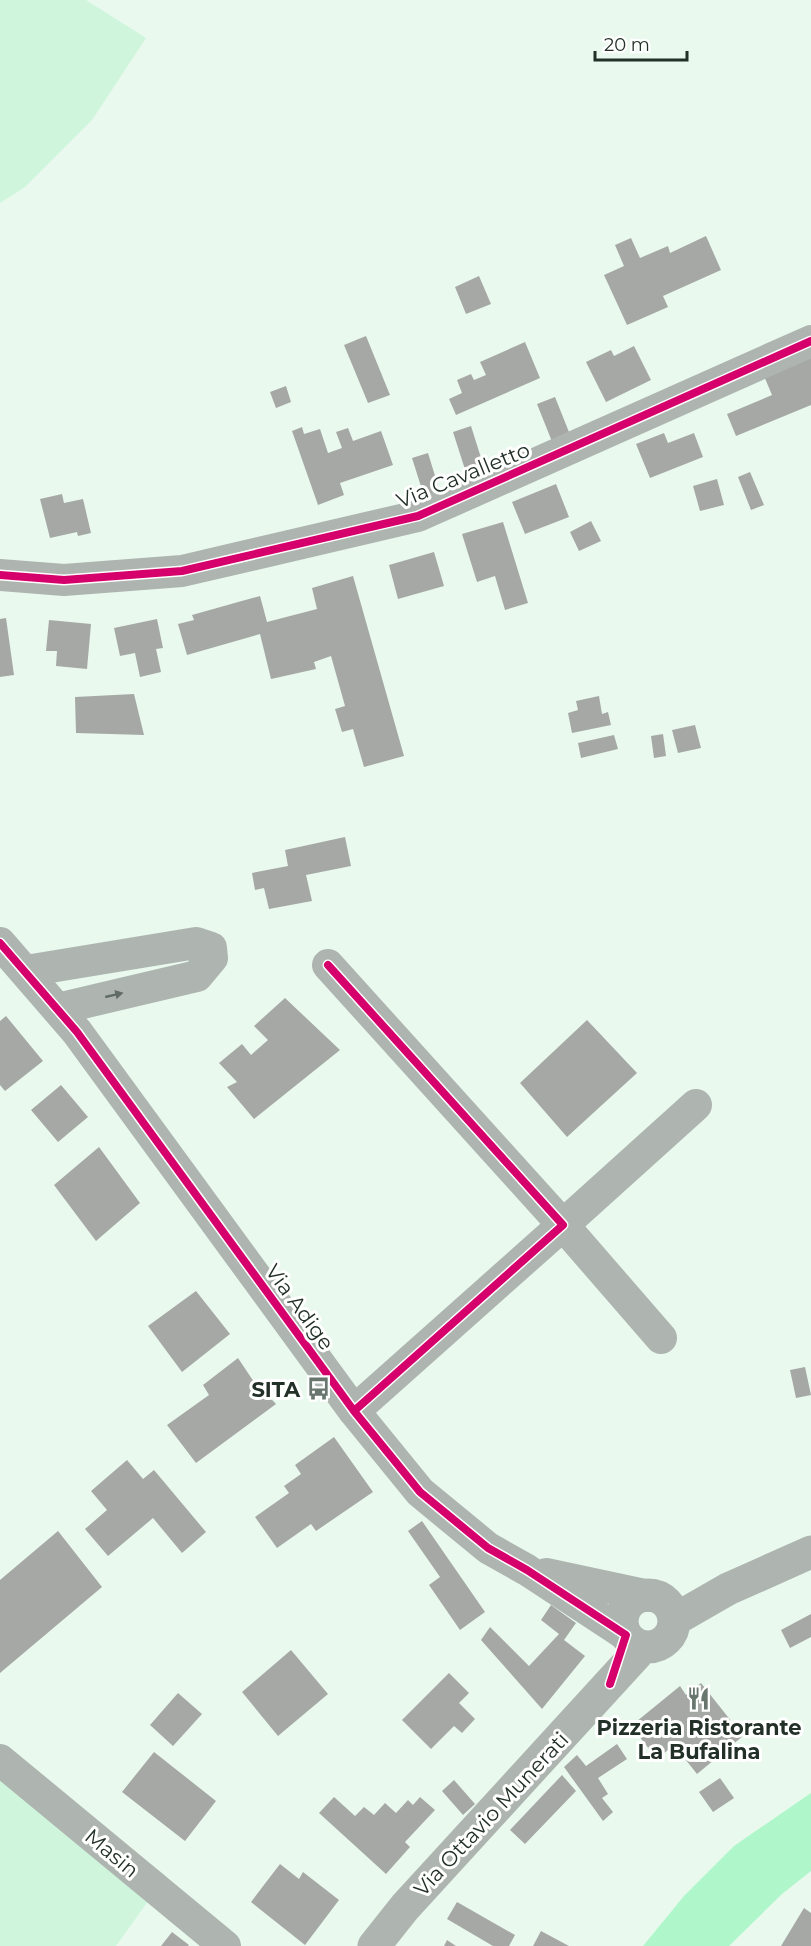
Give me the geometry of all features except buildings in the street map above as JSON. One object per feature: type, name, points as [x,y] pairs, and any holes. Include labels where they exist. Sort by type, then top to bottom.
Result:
[{"type":"street","name":"Via Cavalletto","points":[[0,575],[64,580],[182,571],[418,516],[811,341]]},
{"type":"street","name":"Via Adige","points":[[0,943],[57,1009],[354,1411],[420,1492],[488,1548],[527,1570],[634,1641]]},
{"type":"street","points":[[26,972],[196,943],[211,948],[212,958],[197,976],[57,1009]]},
{"type":"street","points":[[328,965],[563,1225],[661,1338]]},
{"type":"street","points":[[354,1411],[696,1105]]},
{"type":"street","name":"Via Ottavio Munerati","points":[[374,1946],[405,1907],[610,1684],[622,1654],[634,1641],[623,1628],[624,1612],[634,1600],[661,1605],[728,1590],[811,1552]]},
{"type":"street","name":"Via Adige","points":[[527,1570],[661,1605]]},
{"type":"street","points":[[634,1641],[651,1647],[665,1641],[670,1635],[661,1605]]},
{"type":"street","name":"Masin","points":[[0,1760],[225,1946]]},
{"type":"shaded area","points":[[0,0],[86,0],[146,38],[92,120],[25,187],[0,203]]},
{"type":"shaded area","points":[[0,1746],[166,1876],[116,1946],[0,1946]]},
{"type":"shaded area","points":[[811,1793],[811,1871],[782,1894],[729,1946],[643,1946],[684,1896],[734,1846]]},
{"type":"cycle path","points":[[0,575],[64,580],[182,571],[418,516],[811,341]]},
{"type":"cycle path","points":[[0,943],[77,1032],[354,1411],[420,1492],[488,1548],[527,1570],[626,1635],[610,1684]]},
{"type":"cycle path","points":[[328,965],[563,1225],[354,1411]]},
{"type":"place","name":"SITA","points":[[318,1389]]},
{"type":"place","name":"Pizzeria Ristorante La Bufalina","points":[[699,1699]]}]
